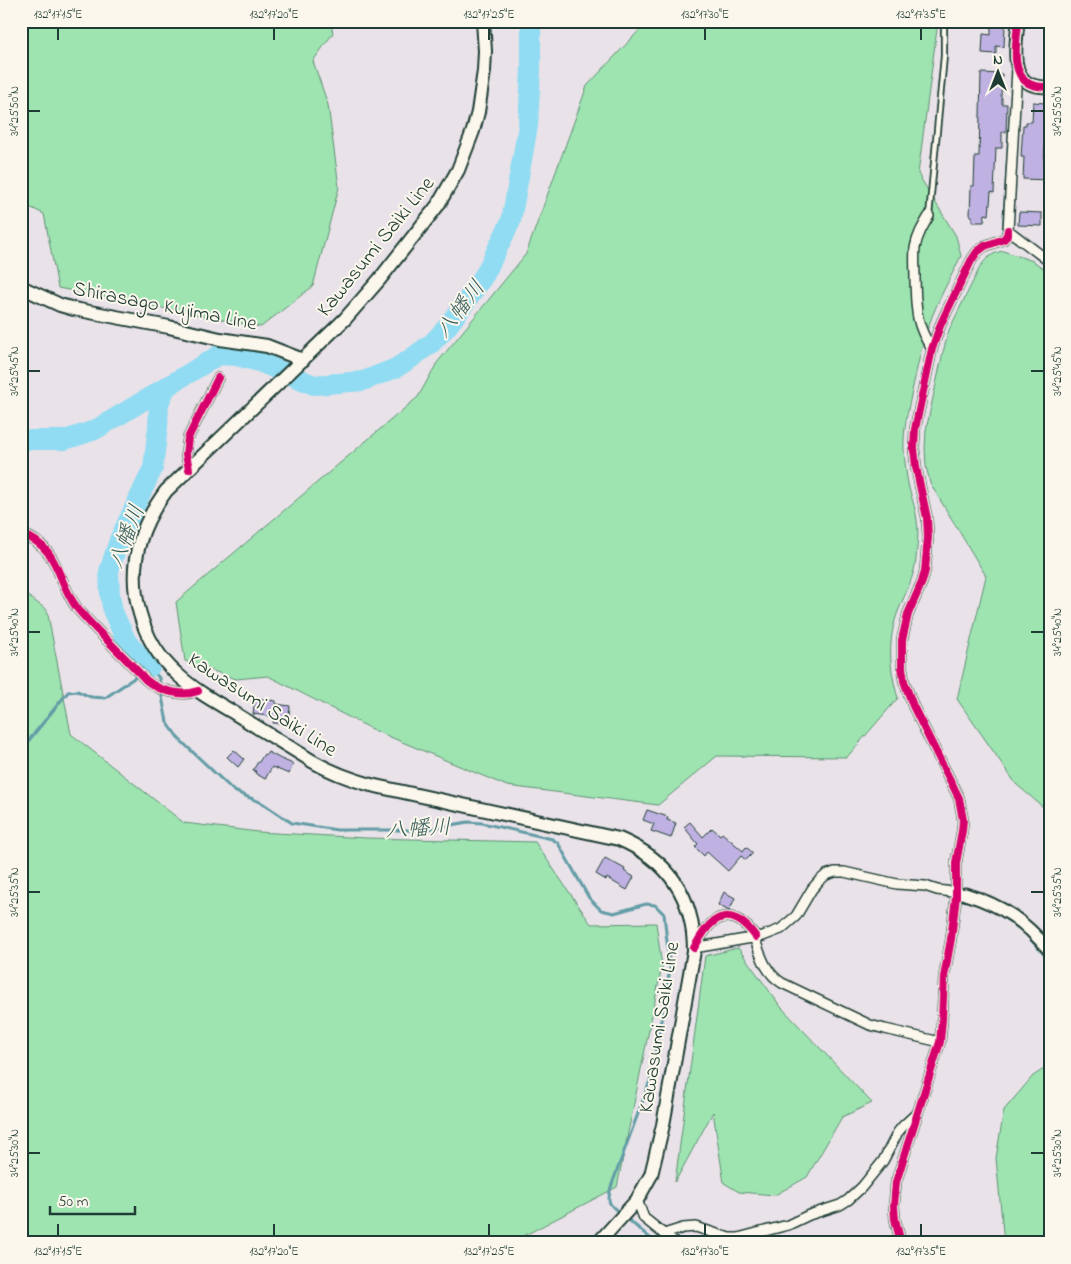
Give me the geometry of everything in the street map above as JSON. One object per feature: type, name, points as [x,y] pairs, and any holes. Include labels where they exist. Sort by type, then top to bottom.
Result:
[{"type":"main road","name":"Kawasumi Saiki Line","points":[[483,21],[485,51],[482,92],[473,132],[455,176],[434,211],[345,319],[166,491],[144,528],[138,548],[135,584],[139,612],[147,632],[157,651],[176,673],[198,691],[312,761],[350,779],[371,785],[606,836],[631,844],[654,858],[679,888],[690,912],[693,925],[694,948],[663,1125],[650,1175],[633,1204],[598,1243]]},
{"type":"main road","name":"Shirasago Kujima Line","points":[[21,287],[74,309],[220,339],[267,346],[302,361]]},
{"type":"street","points":[[901,1243],[895,1218],[894,1194],[899,1169],[940,1042],[944,977],[961,893],[955,871],[962,832],[962,809],[954,787],[908,694],[904,681],[901,654],[908,614],[922,582],[927,561],[927,518],[916,467],[915,429],[932,349],[940,326],[977,252],[1007,235],[1018,21]]},
{"type":"street","points":[[1017,69],[1022,78],[1030,84],[1050,87]]},
{"type":"street","points":[[929,216],[920,232],[914,257],[917,319],[925,339],[932,349]]},
{"type":"street","points":[[1008,230],[1050,262]]},
{"type":"street","points":[[189,469],[186,454],[188,438],[218,378]]},
{"type":"street","points":[[21,534],[44,547],[54,562],[66,590],[77,608],[150,683],[183,694],[198,691]]},
{"type":"street","points":[[694,948],[755,937],[782,929],[796,916],[819,881],[826,875],[844,872],[897,884],[925,886],[937,890],[961,893],[989,902],[1016,917],[1050,951]]},
{"type":"street","points":[[694,948],[706,929],[713,922],[721,918],[730,917],[739,920],[749,928],[755,937],[769,972],[782,983],[870,1025],[940,1042]]},
{"type":"street","points":[[664,1234],[683,1228],[696,1227],[729,1238],[738,1238],[788,1226],[809,1215],[840,1205],[862,1187],[882,1161],[898,1132],[918,1113]]},
{"type":"street","points":[[633,1204],[644,1218],[676,1243]]},
{"type":"lane","points":[[929,216],[944,56],[944,21]]},
{"type":"green space","points":[[21,21],[330,21],[333,33],[313,61],[328,105],[339,187],[313,286],[261,327],[58,288],[44,214],[21,203]]},
{"type":"green space","points":[[648,21],[938,21],[918,174],[956,236],[961,256],[936,307],[926,333],[917,366],[905,428],[904,450],[906,469],[916,513],[918,535],[913,572],[895,620],[891,642],[891,664],[898,698],[847,757],[717,756],[658,805],[507,786],[376,731],[268,676],[236,679],[185,661],[176,602],[418,397],[437,363],[526,254],[587,86]]},
{"type":"green space","points":[[1003,251],[1033,261],[1050,273],[1050,813],[1016,784],[957,699],[986,576],[930,483],[926,466],[926,430],[949,330],[980,267],[990,256]]},
{"type":"green space","points":[[21,591],[47,610],[71,734],[184,823],[258,832],[366,838],[535,842],[591,924],[656,923],[662,966],[617,1187],[510,1243],[21,1243]]},
{"type":"green space","points":[[738,948],[781,1007],[872,1103],[842,1117],[807,1177],[775,1195],[739,1192],[724,1183],[713,1112],[675,1182],[705,956]]},
{"type":"green space","points":[[1050,1065],[1050,1243],[1004,1243],[996,1158],[1004,1110],[1033,1076]]},
{"type":"building","points":[[991,25],[1005,26],[1004,47],[996,46],[996,54],[982,53],[983,34],[991,35]]},
{"type":"building","points":[[981,73],[1002,74],[1002,104],[1007,104],[1006,132],[1002,132],[1002,148],[996,148],[994,193],[991,192],[989,215],[985,214],[984,222],[972,222],[972,216],[970,216],[971,186],[974,186],[975,156],[979,156]]},
{"type":"building","points":[[1033,102],[1045,103],[1044,121],[1050,121],[1050,142],[1045,142],[1044,168],[1050,168],[1050,180],[1023,179],[1024,157],[1021,157],[1023,125],[1026,125],[1026,122],[1032,122]]},
{"type":"building","points":[[1019,212],[1042,213],[1042,226],[1018,225]]},
{"type":"building","points":[[255,698],[276,701],[276,704],[290,706],[288,724],[273,723],[274,717],[253,714]]},
{"type":"building","points":[[234,750],[244,759],[238,767],[227,757]]},
{"type":"building","points":[[268,752],[293,764],[289,774],[272,767],[265,779],[255,773],[256,771],[253,770],[264,754],[266,755]]},
{"type":"building","points":[[647,810],[668,817],[667,820],[676,823],[671,838],[651,831],[654,824],[643,820]]},
{"type":"building","points":[[690,822],[703,837],[712,828],[720,835],[722,833],[743,851],[746,847],[753,853],[746,860],[741,856],[728,871],[707,852],[704,856],[695,847],[698,844],[684,827]]},
{"type":"building","points":[[605,858],[625,869],[624,871],[634,877],[627,890],[596,874]]},
{"type":"building","points":[[724,892],[735,898],[729,911],[718,905]]},
{"type":"waterway","name":"八幡川","points":[[21,440],[65,440],[95,430],[219,355],[237,356],[259,362],[314,385],[363,381],[396,368],[432,343],[447,327],[485,274],[511,221],[528,126],[531,21]]},
{"type":"waterway","points":[[1003,233],[1011,102]]},
{"type":"waterway","points":[[1035,256],[1050,268]]},
{"type":"waterway","name":"八幡川","points":[[150,667],[127,642],[113,612],[109,571],[119,540],[153,468],[159,403],[167,386]]},
{"type":"waterway","points":[[21,750],[68,692],[77,691],[91,697],[105,698],[150,667],[159,678],[160,686]]},
{"type":"waterway","name":"八幡川","points":[[161,692],[167,722],[179,739],[234,791],[262,803],[292,823],[337,830],[423,830],[468,822],[482,823],[552,839],[558,843],[589,898],[601,910],[614,913],[646,904],[655,905],[664,914],[670,969],[651,1078],[611,1187],[610,1202],[620,1213]]},
{"type":"waterway","points":[[957,900],[982,905],[996,912]]},
{"type":"waterway","points":[[1001,915],[1024,932],[1050,961]]},
{"type":"waterway","name":"八幡川","points":[[625,1217],[656,1243]]},
{"type":"cycle path","points":[[1018,21],[1016,56],[1019,73],[1030,84],[1050,87]]},
{"type":"cycle path","points":[[901,1243],[895,1219],[896,1182],[940,1042],[944,977],[951,939],[956,897],[956,863],[963,820],[959,798],[913,706],[904,681],[902,667],[902,640],[908,614],[925,571],[928,537],[927,518],[916,467],[915,429],[932,349],[945,315],[977,252],[985,246],[1004,239],[1008,230]]},
{"type":"cycle path","points":[[189,469],[186,454],[188,438],[218,378]]},
{"type":"cycle path","points":[[21,534],[43,547],[56,565],[77,608],[146,680],[157,687],[171,692],[192,693],[198,691]]},
{"type":"cycle path","points":[[694,948],[710,924],[719,918],[731,917],[737,919],[756,937]]}]
